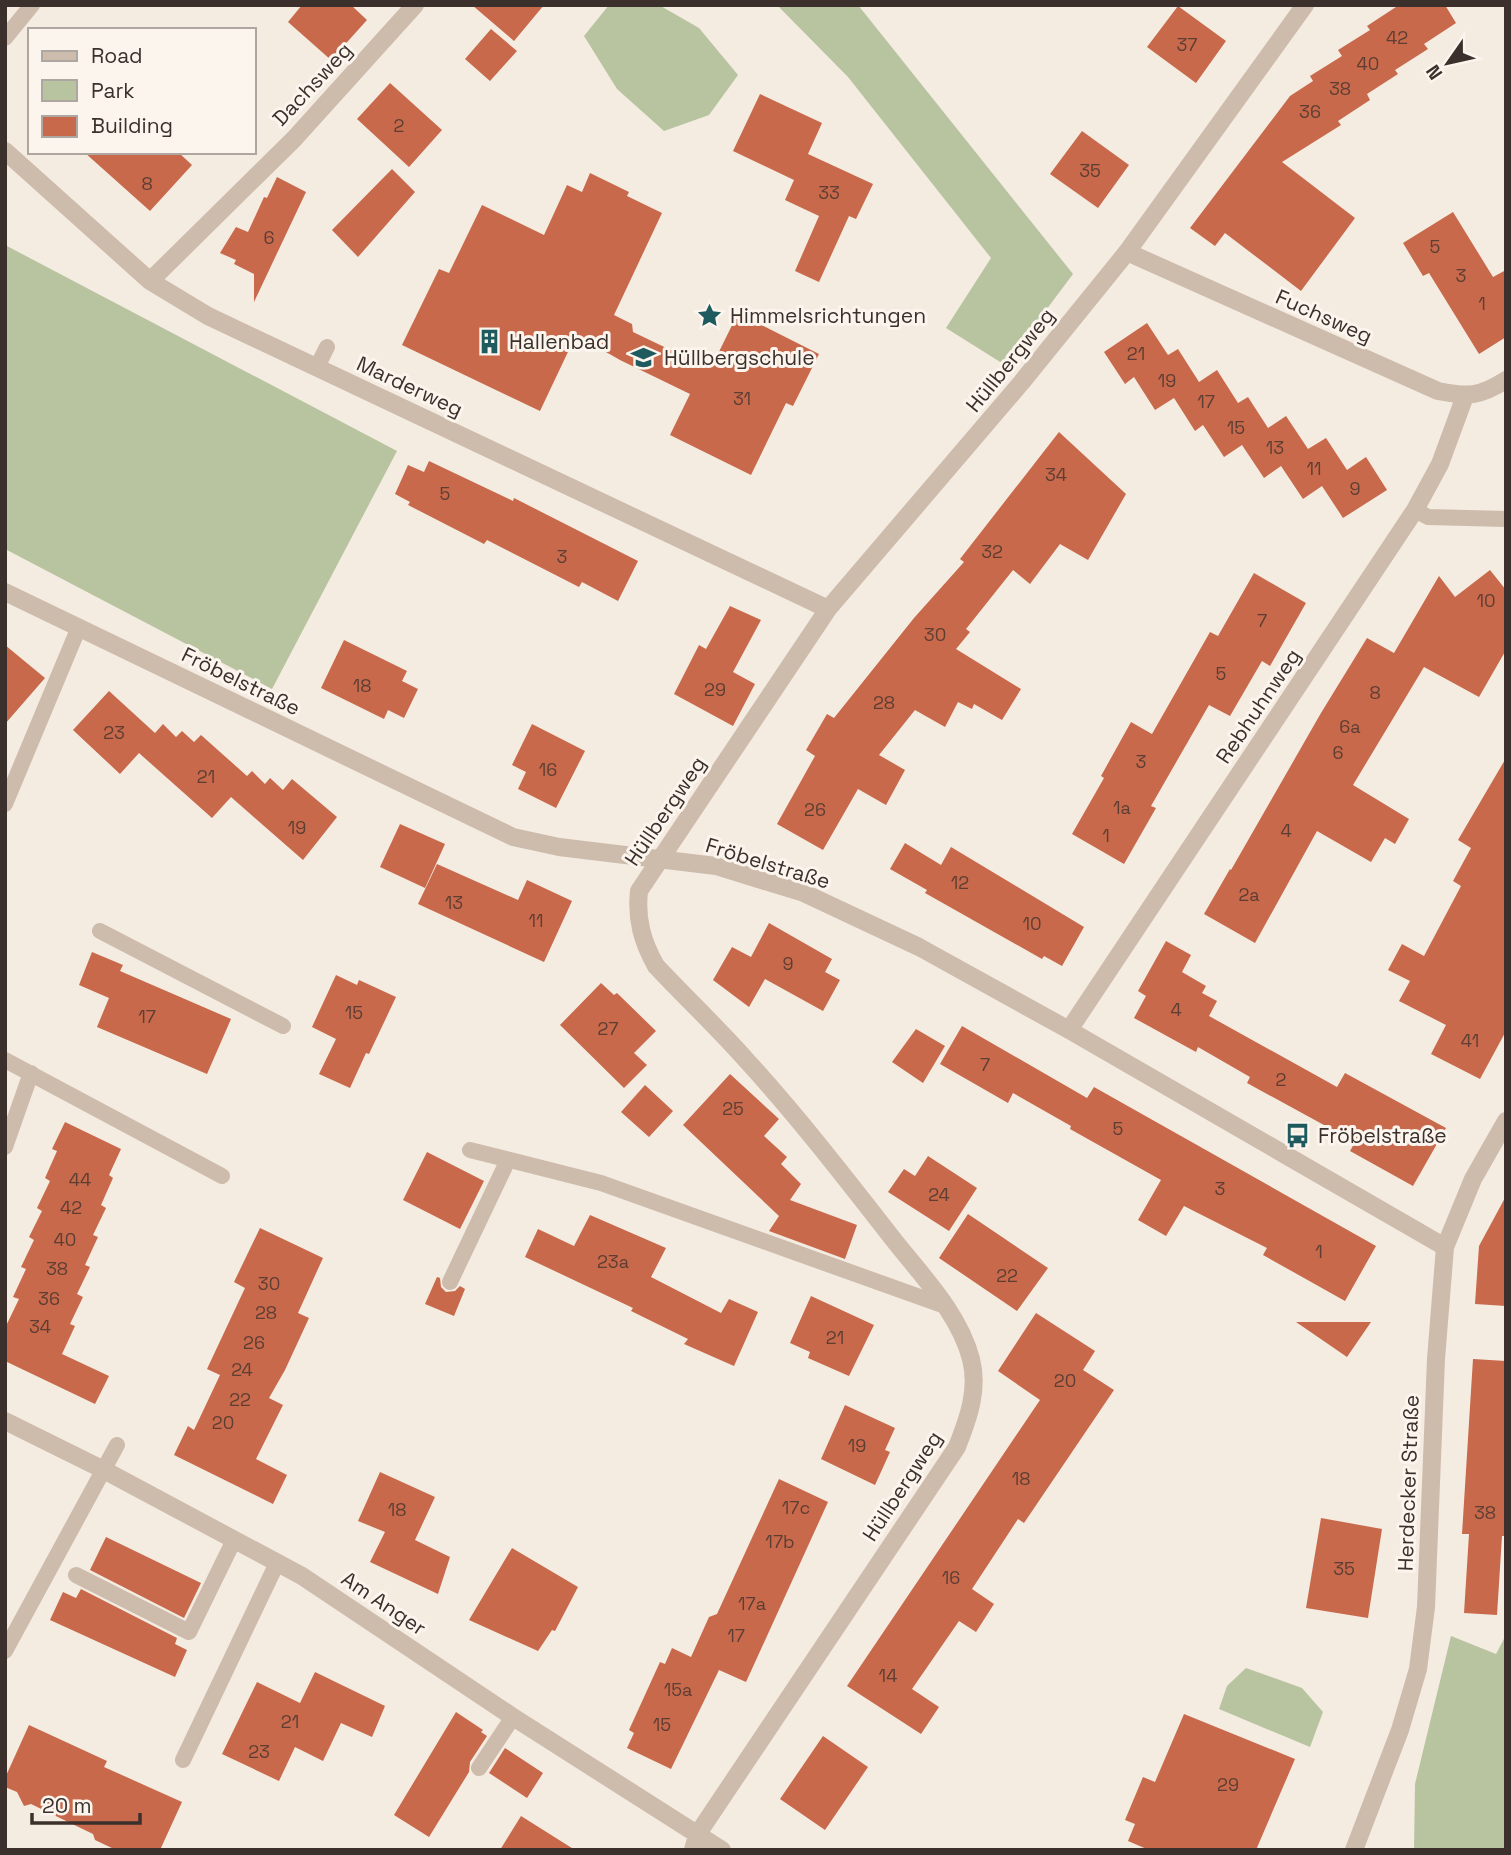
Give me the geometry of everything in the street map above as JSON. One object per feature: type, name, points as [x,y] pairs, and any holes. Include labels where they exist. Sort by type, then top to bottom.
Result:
[{"type":"street","name":"Dachsweg","points":[[150,281],[294,139],[415,5]]},
{"type":"street","name":"Hüllbergweg","points":[[695,1842],[957,1447],[969,1418],[974,1390],[971,1361],[961,1332],[945,1306],[749,1062],[656,966],[638,923],[639,891],[828,610],[1021,383],[1126,252],[1305,5]]},
{"type":"street","name":"Marderweg","points":[[5,151],[150,281],[208,316],[828,610]]},
{"type":"street","name":"Fuchsweg","points":[[1126,252],[1438,391],[1465,396]]},
{"type":"street","points":[[1465,396],[1487,392],[1506,380]]},
{"type":"street","name":"Rebhuhnweg","points":[[1069,1030],[1415,510],[1440,464],[1465,396]]},
{"type":"street","name":"Fröbelstraße","points":[[5,592],[513,836],[559,848],[716,866],[804,893],[919,947],[1069,1030],[1445,1247]]},
{"type":"street","name":"Herdecker Straße","points":[[1354,1850],[1400,1730],[1418,1669],[1426,1607],[1436,1359],[1445,1247],[1473,1179],[1506,1121]]},
{"type":"street","name":"Am Anger","points":[[5,1421],[102,1469],[302,1576],[695,1842],[722,1850]]},
{"type":"lane","points":[[5,38],[32,5]]},
{"type":"lane","points":[[317,367],[327,347]]},
{"type":"lane","points":[[1415,510],[1428,517],[1506,519]]},
{"type":"lane","points":[[5,804],[79,627]]},
{"type":"lane","points":[[100,931],[283,1026]]},
{"type":"lane","points":[[5,1060],[222,1176]]},
{"type":"lane","points":[[5,1147],[32,1073]]},
{"type":"lane","points":[[470,1150],[601,1183],[945,1306]]},
{"type":"lane","points":[[450,1282],[508,1160]]},
{"type":"lane","points":[[5,1651],[117,1445]]},
{"type":"lane","points":[[76,1575],[189,1632],[234,1540]]},
{"type":"lane","points":[[183,1760],[277,1563]]},
{"type":"lane","points":[[479,1768],[513,1717]]},
{"type":"green space","points":[[609,5],[659,5],[699,28],[738,75],[709,115],[664,131],[617,89],[584,36]]},
{"type":"green space","points":[[777,5],[858,5],[1073,274],[1005,365],[946,328],[991,258],[848,77]]},
{"type":"green space","points":[[5,245],[397,451],[272,689],[5,549]]},
{"type":"green space","points":[[1506,1635],[1506,1850],[1414,1850],[1415,1784],[1451,1636],[1496,1654]]},
{"type":"green space","points":[[1246,1668],[1302,1688],[1323,1712],[1310,1747],[1219,1709],[1227,1686]]},
{"type":"building","points":[[302,5],[351,5],[367,20],[331,60],[288,22]]},
{"type":"building","points":[[472,5],[544,5],[514,41]]},
{"type":"building","points":[[1399,5],[1445,5],[1456,23],[1424,44],[1428,49],[1395,70],[1398,74],[1367,94],[1370,100],[1338,121],[1341,125],[1282,162],[1355,218],[1301,291],[1225,233],[1215,246],[1190,228],[1290,96],[1313,81],[1310,76],[1342,56],[1338,50],[1370,30],[1367,26]]},
{"type":"building","points":[[1178,6],[1226,41],[1196,83],[1147,47]]},
{"type":"building","points":[[491,29],[517,51],[490,81],[465,59]]},
{"type":"building","points":[[390,83],[442,130],[409,167],[357,119]]},
{"type":"building","points":[[760,94],[822,123],[808,154],[873,184],[856,219],[849,216],[819,282],[795,271],[819,216],[785,200],[794,180],[733,151]]},
{"type":"building","points":[[1082,131],[1129,165],[1098,208],[1050,174]]},
{"type":"building","points":[[86,154],[180,154],[192,165],[150,211]]},
{"type":"building","points":[[392,169],[415,192],[358,257],[332,230]]},
{"type":"building","points":[[590,173],[629,192],[627,196],[662,213],[614,315],[632,324],[633,332],[704,366],[706,361],[713,364],[738,313],[819,354],[793,406],[786,403],[751,475],[670,435],[690,394],[576,335],[540,411],[402,345],[439,269],[449,273],[482,205],[544,235],[567,185],[582,192]]},
{"type":"building","points":[[277,177],[306,192],[254,302],[254,274],[234,264],[236,260],[220,253],[236,227],[248,232],[264,197],[267,198]]},
{"type":"building","points":[[1453,212],[1493,277],[1506,270],[1506,337],[1479,354],[1429,273],[1423,276],[1403,243]]},
{"type":"building","points":[[1147,323],[1168,355],[1178,349],[1199,382],[1217,370],[1238,403],[1248,397],[1268,428],[1286,416],[1308,449],[1326,438],[1347,470],[1366,457],[1387,490],[1343,518],[1322,486],[1303,499],[1281,466],[1264,478],[1242,445],[1224,457],[1203,425],[1195,431],[1174,398],[1155,410],[1134,377],[1125,384],[1104,352]]},
{"type":"building","points":[[1059,432],[1126,494],[1088,560],[1060,544],[1030,584],[1013,570],[966,629],[970,632],[956,649],[1021,689],[1002,720],[974,704],[972,709],[958,702],[945,727],[915,710],[879,755],[905,770],[886,805],[858,789],[823,850],[777,824],[815,756],[806,750],[827,714],[834,718],[914,618],[964,562],[960,559]]},
{"type":"building","points":[[429,461],[513,501],[514,498],[638,561],[618,601],[582,582],[579,587],[487,540],[484,544],[408,505],[410,502],[395,494],[408,465],[424,472]]},
{"type":"building","points":[[1490,570],[1506,590],[1506,650],[1479,697],[1424,667],[1353,785],[1409,819],[1395,844],[1385,838],[1371,862],[1317,831],[1255,943],[1204,914],[1367,638],[1394,653],[1439,576],[1455,597]]},
{"type":"building","points":[[1254,573],[1306,603],[1270,666],[1262,661],[1230,716],[1209,705],[1151,806],[1156,808],[1124,864],[1072,834],[1104,778],[1101,776],[1131,722],[1152,734],[1210,632],[1218,636]]},
{"type":"building","points":[[730,606],[761,620],[733,672],[755,684],[733,726],[674,694],[699,645],[706,649]]},
{"type":"building","points":[[344,640],[407,671],[402,681],[418,689],[404,718],[388,710],[384,719],[321,688]]},
{"type":"building","points":[[5,645],[45,678],[5,724]]},
{"type":"building","points":[[109,691],[155,733],[163,724],[176,737],[182,731],[194,742],[201,735],[247,776],[252,771],[265,784],[270,778],[283,790],[292,779],[337,817],[303,860],[231,797],[212,818],[139,753],[120,774],[73,730]]},
{"type":"building","points":[[532,724],[585,751],[556,808],[518,789],[526,772],[512,765]]},
{"type":"building","points":[[1506,758],[1506,1031],[1480,1079],[1431,1054],[1446,1025],[1399,1001],[1410,981],[1388,970],[1402,944],[1424,956],[1461,886],[1453,881],[1471,848],[1458,840]]},
{"type":"building","points":[[400,824],[445,844],[425,888],[380,867]]},
{"type":"building","points":[[905,843],[941,865],[951,847],[1084,927],[1062,966],[1044,956],[1042,959],[925,893],[927,890],[890,869]]},
{"type":"building","points":[[437,864],[518,900],[527,880],[572,901],[544,962],[418,904]]},
{"type":"building","points":[[769,923],[832,959],[825,972],[840,980],[823,1011],[765,979],[749,1007],[713,980],[732,947],[751,957]]},
{"type":"building","points":[[1166,941],[1191,955],[1182,972],[1206,986],[1202,993],[1217,1001],[1209,1016],[1337,1087],[1345,1073],[1446,1128],[1413,1186],[1350,1151],[1355,1142],[1247,1083],[1250,1077],[1198,1047],[1196,1052],[1134,1018],[1146,996],[1138,991]]},
{"type":"building","points":[[92,952],[123,965],[120,971],[231,1019],[207,1074],[97,1027],[109,998],[79,985]]},
{"type":"building","points":[[336,975],[357,985],[359,980],[396,997],[350,1088],[319,1074],[336,1039],[312,1027]]},
{"type":"building","points":[[601,983],[614,995],[617,993],[656,1031],[634,1053],[647,1065],[624,1088],[560,1025]]},
{"type":"building","points":[[962,1026],[1087,1098],[1094,1087],[1376,1246],[1345,1301],[1263,1255],[1267,1248],[1184,1206],[1166,1236],[1138,1220],[1161,1180],[1070,1129],[1071,1126],[1013,1093],[1008,1103],[940,1064]]},
{"type":"building","points":[[916,1029],[945,1046],[923,1083],[892,1062]]},
{"type":"building","points":[[730,1074],[779,1119],[764,1136],[787,1157],[781,1164],[801,1184],[790,1200],[857,1225],[845,1259],[769,1231],[779,1216],[683,1125]]},
{"type":"building","points":[[645,1085],[673,1111],[649,1137],[621,1112]]},
{"type":"building","points":[[65,1122],[121,1149],[109,1175],[113,1178],[101,1205],[106,1208],[93,1235],[98,1237],[85,1265],[90,1267],[77,1294],[83,1297],[70,1324],[75,1326],[62,1354],[109,1376],[95,1404],[5,1361],[5,1328],[19,1299],[13,1297],[26,1269],[21,1267],[34,1240],[29,1237],[42,1211],[37,1208],[50,1181],[45,1178],[57,1151],[52,1149]]},
{"type":"building","points":[[427,1152],[484,1181],[460,1229],[403,1200]]},
{"type":"building","points":[[928,1156],[977,1188],[949,1231],[888,1192],[904,1169],[915,1176]]},
{"type":"building","points":[[1506,1196],[1506,1306],[1475,1304],[1479,1246]]},
{"type":"building","points":[[968,1214],[1048,1268],[1017,1311],[939,1258]]},
{"type":"building","points":[[590,1215],[666,1248],[651,1277],[721,1313],[729,1299],[758,1312],[734,1366],[684,1344],[688,1339],[631,1311],[633,1308],[525,1257],[538,1229],[574,1246]]},
{"type":"building","points":[[260,1228],[323,1258],[298,1313],[309,1318],[269,1398],[283,1405],[256,1459],[287,1475],[273,1504],[174,1455],[188,1426],[194,1430],[220,1375],[207,1369],[245,1288],[234,1282]]},
{"type":"building","points":[[437,1277],[446,1292],[455,1291],[460,1286],[465,1289],[454,1316],[425,1304]]},
{"type":"building","points":[[811,1296],[874,1325],[849,1376],[808,1358],[810,1352],[790,1343]]},
{"type":"building","points":[[1036,1313],[1095,1351],[1083,1370],[1114,1390],[1024,1523],[1018,1519],[972,1589],[994,1604],[976,1632],[959,1621],[912,1689],[939,1707],[921,1734],[847,1686],[1040,1400],[998,1371]]},
{"type":"building","points":[[1296,1322],[1371,1322],[1347,1357]]},
{"type":"building","points":[[1473,1359],[1506,1361],[1506,1536],[1502,1536],[1497,1615],[1464,1613],[1469,1534],[1462,1534]]},
{"type":"building","points":[[845,1405],[895,1428],[885,1450],[890,1452],[875,1485],[821,1459]]},
{"type":"building","points":[[380,1472],[435,1497],[415,1540],[450,1557],[438,1594],[370,1562],[385,1532],[358,1521]]},
{"type":"building","points":[[779,1479],[828,1502],[746,1682],[719,1670],[671,1769],[627,1748],[634,1733],[629,1730],[660,1662],[665,1664],[672,1648],[691,1657],[709,1617],[717,1614]]},
{"type":"building","points":[[1321,1518],[1382,1529],[1368,1618],[1306,1608]]},
{"type":"building","points":[[106,1537],[201,1583],[184,1618],[90,1570]]},
{"type":"building","points":[[512,1548],[578,1587],[555,1631],[552,1630],[538,1651],[469,1620]]},
{"type":"building","points":[[81,1589],[177,1638],[175,1644],[187,1650],[175,1677],[50,1620],[63,1592],[76,1598]]},
{"type":"building","points":[[315,1672],[385,1706],[372,1737],[341,1723],[323,1761],[295,1747],[279,1781],[222,1754],[257,1682],[300,1703]]},
{"type":"building","points":[[456,1712],[483,1730],[481,1732],[487,1736],[470,1762],[469,1772],[429,1837],[394,1815]]},
{"type":"building","points":[[1184,1714],[1295,1759],[1256,1850],[1149,1850],[1128,1841],[1135,1824],[1125,1820],[1143,1777],[1155,1782]]},
{"type":"building","points":[[29,1725],[107,1761],[104,1767],[182,1802],[160,1850],[116,1850],[95,1840],[93,1834],[31,1804],[24,1806],[17,1792],[5,1787],[5,1778]]},
{"type":"building","points":[[823,1736],[868,1767],[825,1830],[780,1799]]},
{"type":"building","points":[[505,1748],[543,1773],[527,1798],[489,1773]]},
{"type":"building","points":[[521,1816],[575,1850],[500,1850]]},
{"type":"place","name":"Himmelsrichtungen","points":[[710,315]]},
{"type":"place","name":"Hallenbad","points":[[489,341]]},
{"type":"place","name":"Hüllbergschule","points":[[644,357]]},
{"type":"place","name":"Fröbelstraße","points":[[1298,1135]]}]
